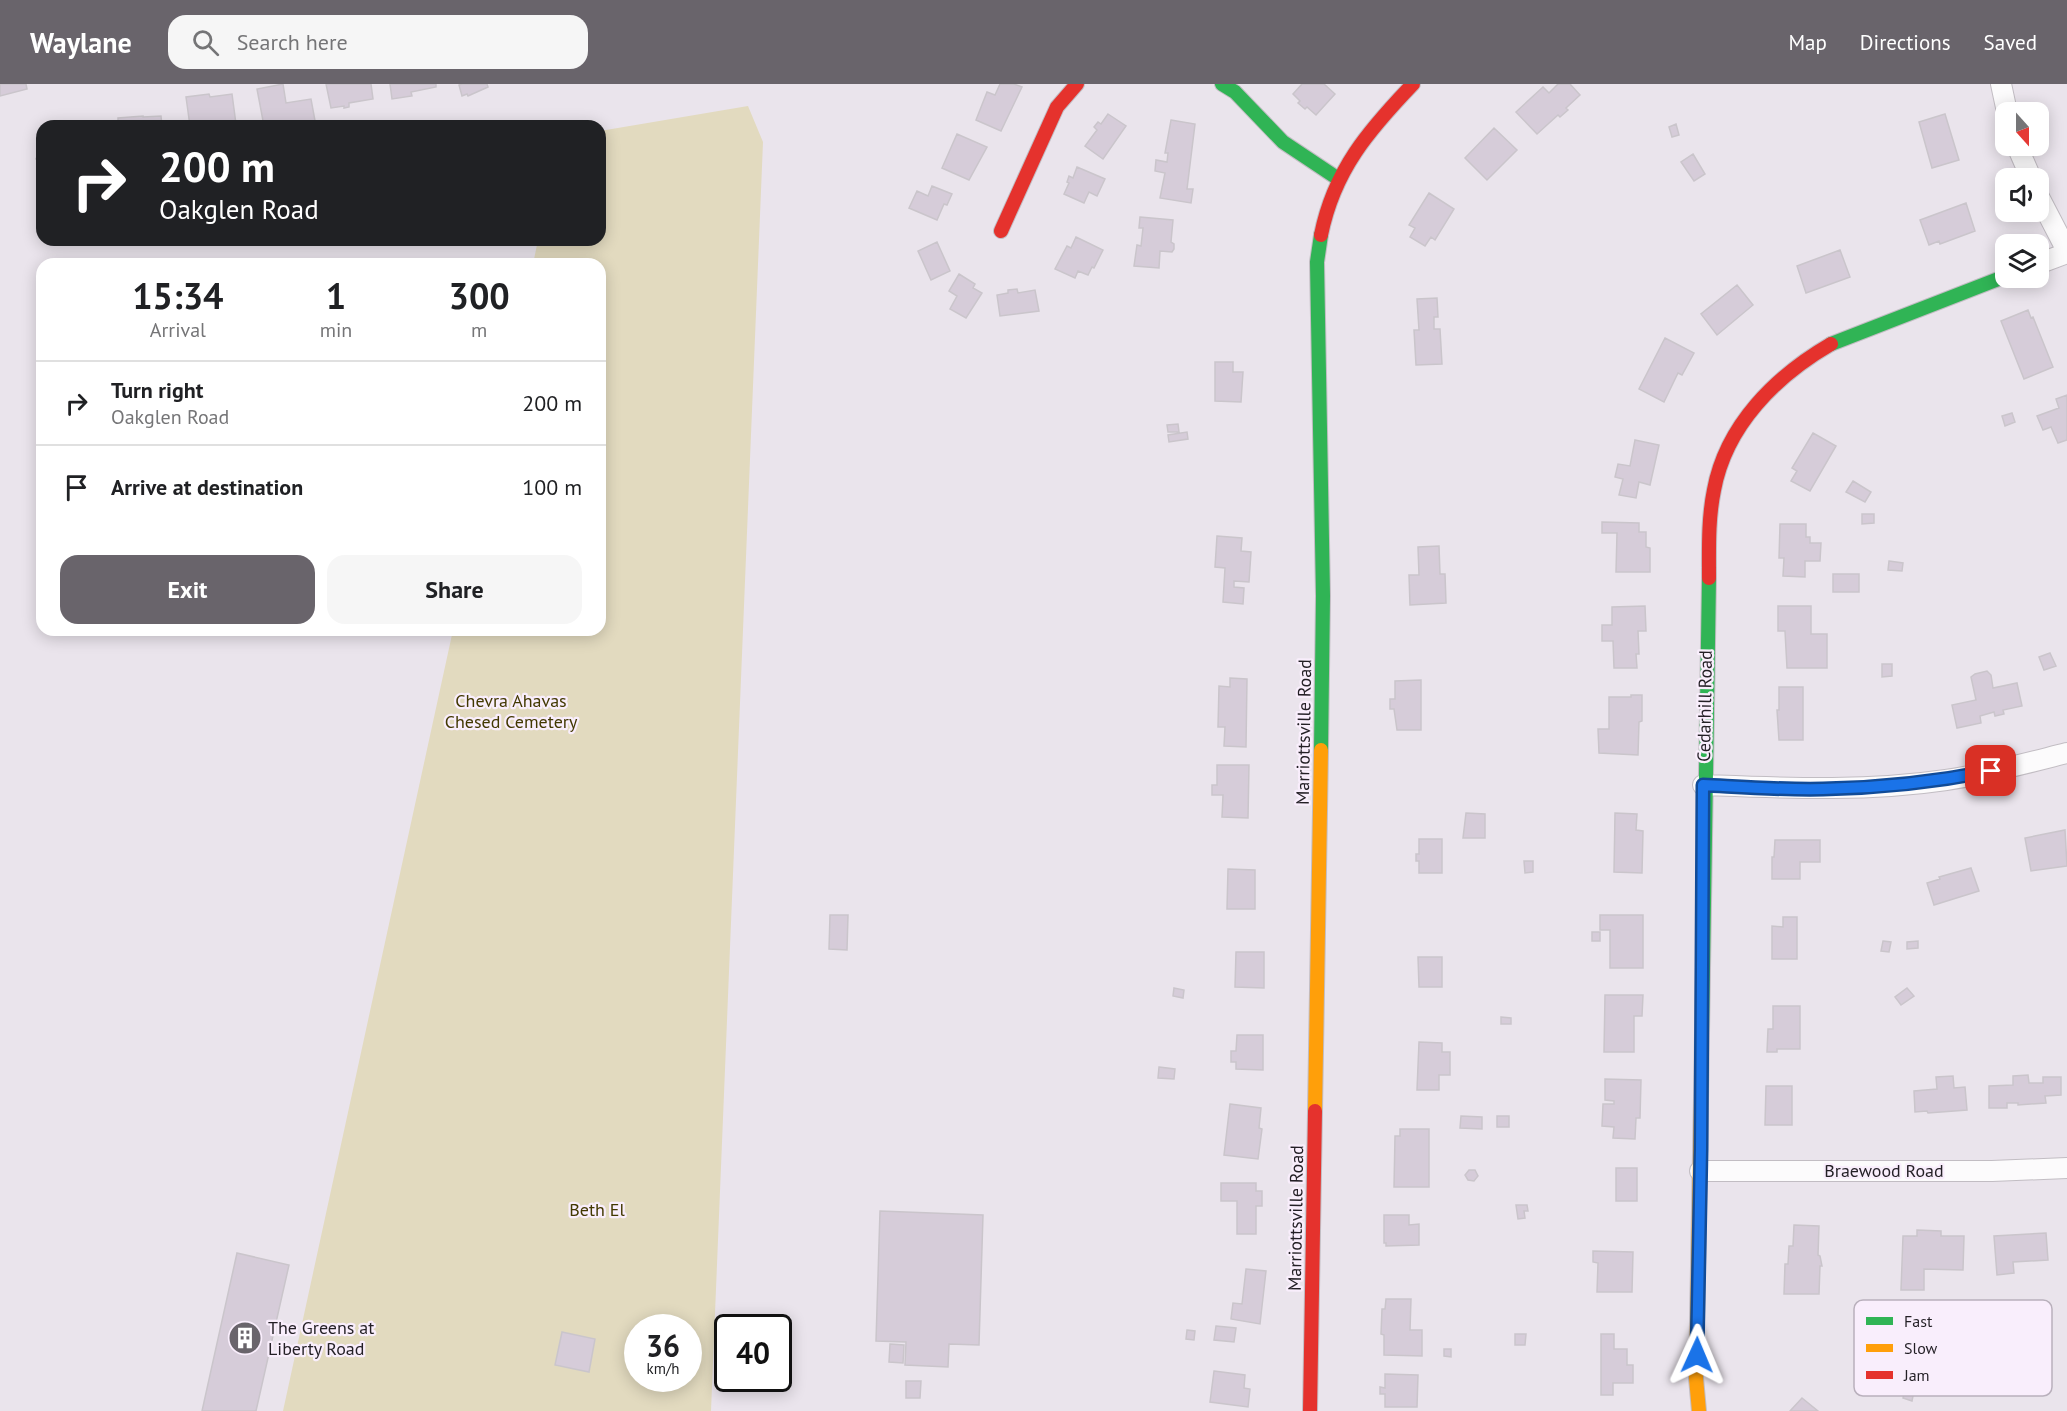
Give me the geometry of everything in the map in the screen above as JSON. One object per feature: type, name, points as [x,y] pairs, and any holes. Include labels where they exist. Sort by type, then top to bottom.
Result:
[{"type":"street","points":[[1001,231],[1056,107],[1077,84]]},
{"type":"street","points":[[1222,84],[1235,92],[1283,142],[1337,178]]},
{"type":"street","name":"Marriottsville Road","points":[[1310,1411],[1323,596],[1317,262],[1322,221],[1337,178],[1366,136],[1413,84]]},
{"type":"street","points":[[2001,84],[2005,102]]},
{"type":"street","points":[[2049,217],[2067,252],[2049,259]]},
{"type":"street","name":"Cedarhill Road","points":[[1699,1411],[1696,1378],[1703,785],[1710,525],[1714,488],[1726,452],[1742,421],[1762,394],[1787,371],[1810,355],[1835,342],[1995,280]]},
{"type":"street","points":[[1703,785],[1821,789],[1886,786],[1947,780],[2067,753]]},
{"type":"street","name":"Braewood Road","points":[[1700,1171],[1992,1171],[2067,1168]]},
{"type":"green space","points":[[748,106],[763,142],[711,1411],[283,1411],[452,636],[606,636],[606,258],[534,258],[537,246],[606,246],[606,130]]},
{"type":"building","points":[[0,84],[26,84],[27,89],[0,96]]},
{"type":"building","points":[[283,84],[286,103],[311,99],[315,120],[263,120],[257,89]]},
{"type":"building","points":[[326,84],[371,84],[373,99],[349,103],[349,107],[331,108]]},
{"type":"building","points":[[390,84],[436,84],[436,87],[411,92],[412,96],[392,99]]},
{"type":"building","points":[[487,84],[488,87],[468,96],[467,94],[462,96],[459,85]]},
{"type":"building","points":[[1000,84],[1014,84],[1022,87],[1001,131],[976,120],[987,92],[995,95]]},
{"type":"building","points":[[1302,84],[1324,84],[1335,94],[1316,115],[1298,103],[1300,101],[1293,94]]},
{"type":"building","points":[[1558,84],[1570,84],[1580,95],[1566,108],[1568,110],[1560,117],[1558,115],[1537,134],[1516,112],[1543,87],[1549,93]]},
{"type":"building","points":[[232,94],[235,120],[189,120],[186,97]]},
{"type":"building","points":[[1108,114],[1126,126],[1103,159],[1085,146],[1097,130],[1094,127],[1098,122],[1101,124]]},
{"type":"building","points":[[1945,114],[1959,160],[1932,168],[1919,122]]},
{"type":"building","points":[[161,116],[161,120],[118,120],[118,118]]},
{"type":"building","points":[[1171,120],[1195,124],[1187,189],[1193,189],[1191,203],[1160,198],[1165,173],[1155,171],[1156,160],[1167,162],[1168,153],[1165,153]]},
{"type":"building","points":[[1676,124],[1679,135],[1672,137],[1669,127]]},
{"type":"building","points":[[1494,128],[1517,150],[1487,180],[1465,158]]},
{"type":"building","points":[[957,134],[987,147],[969,180],[942,168]]},
{"type":"building","points":[[1693,154],[1705,174],[1694,181],[1681,162]]},
{"type":"building","points":[[1077,167],[1105,179],[1097,196],[1089,192],[1084,203],[1064,194],[1069,183],[1067,182],[1069,176],[1073,178]]},
{"type":"building","points":[[932,186],[952,194],[947,205],[944,204],[937,220],[909,208],[917,191],[928,196]]},
{"type":"building","points":[[1429,193],[1454,209],[1435,240],[1431,237],[1425,246],[1410,237],[1415,228],[1409,225]]},
{"type":"building","points":[[1966,203],[1975,231],[1940,244],[1939,241],[1929,245],[1920,220]]},
{"type":"building","points":[[1140,217],[1173,220],[1171,242],[1174,244],[1174,249],[1172,252],[1160,251],[1159,268],[1134,266],[1137,245],[1141,246],[1143,228],[1139,228]]},
{"type":"building","points":[[1076,237],[1103,250],[1088,275],[1078,271],[1075,278],[1055,269],[1067,246],[1071,248]]},
{"type":"building","points":[[937,242],[950,271],[931,280],[918,251]]},
{"type":"building","points":[[1840,250],[1850,277],[1806,293],[1797,266]]},
{"type":"building","points":[[959,274],[975,284],[973,288],[982,293],[966,318],[950,309],[957,296],[949,291]]},
{"type":"building","points":[[1737,285],[1753,305],[1717,335],[1701,314]]},
{"type":"building","points":[[1017,289],[1018,293],[1035,290],[1039,311],[1000,316],[997,295]]},
{"type":"building","points":[[1437,298],[1438,317],[1434,317],[1434,329],[1440,329],[1442,364],[1416,365],[1414,330],[1419,330],[1417,299]]},
{"type":"building","points":[[2028,310],[2053,367],[2024,379],[2001,321]]},
{"type":"building","points":[[1665,338],[1694,353],[1682,375],[1678,373],[1664,402],[1639,389]]},
{"type":"building","points":[[1215,362],[1233,362],[1233,372],[1243,372],[1241,402],[1215,401]]},
{"type":"building","points":[[2067,395],[2067,440],[2058,443],[2051,427],[2043,430],[2037,416],[2059,408],[2056,399]]},
{"type":"building","points":[[2012,413],[2015,422],[2005,426],[2002,416]]},
{"type":"building","points":[[1178,424],[1179,432],[1168,432],[1167,425]]},
{"type":"building","points":[[1187,432],[1188,439],[1169,442],[1168,435]]},
{"type":"building","points":[[1813,433],[1836,446],[1810,491],[1791,481],[1797,471],[1792,468]]},
{"type":"building","points":[[1635,440],[1659,445],[1650,485],[1639,482],[1636,498],[1619,495],[1623,479],[1615,477],[1618,464],[1630,466]]},
{"type":"building","points":[[1853,481],[1871,492],[1865,502],[1846,492]]},
{"type":"building","points":[[1862,514],[1874,514],[1874,523],[1862,524]]},
{"type":"building","points":[[1602,522],[1639,523],[1639,532],[1646,532],[1646,547],[1650,548],[1650,572],[1616,572],[1617,533],[1602,533]]},
{"type":"building","points":[[1780,524],[1806,524],[1806,537],[1810,537],[1810,543],[1821,543],[1820,561],[1805,561],[1805,577],[1783,576],[1784,558],[1779,558]]},
{"type":"building","points":[[1217,536],[1242,538],[1241,551],[1251,552],[1249,582],[1234,581],[1234,587],[1244,588],[1243,604],[1223,602],[1225,568],[1215,567]]},
{"type":"building","points":[[1439,546],[1440,574],[1445,574],[1446,603],[1410,605],[1409,575],[1419,575],[1418,547]]},
{"type":"building","points":[[1889,561],[1903,563],[1902,571],[1888,570]]},
{"type":"building","points":[[1833,574],[1859,574],[1859,592],[1833,592]]},
{"type":"building","points":[[1645,606],[1646,631],[1638,631],[1637,668],[1614,668],[1613,641],[1602,641],[1602,625],[1612,625],[1612,607]]},
{"type":"building","points":[[1778,606],[1811,606],[1811,634],[1827,634],[1827,668],[1787,668],[1785,631],[1778,631]]},
{"type":"building","points":[[2050,653],[2056,666],[2044,670],[2039,657]]},
{"type":"building","points":[[1882,664],[1892,664],[1892,676],[1882,677]]},
{"type":"building","points":[[1987,671],[1991,675],[1993,688],[2017,683],[2022,706],[2003,710],[2004,714],[1995,716],[1994,712],[1980,716],[1981,723],[1957,728],[1952,705],[1976,700],[1971,677]]},
{"type":"building","points":[[1230,678],[1247,679],[1246,747],[1224,746],[1225,727],[1218,727],[1219,686],[1230,687]]},
{"type":"building","points":[[1421,680],[1421,730],[1397,730],[1394,709],[1390,709],[1390,699],[1395,699],[1395,681]]},
{"type":"building","points":[[1779,687],[1803,687],[1803,740],[1779,740],[1777,710],[1779,710]]},
{"type":"building","points":[[1631,695],[1642,695],[1638,755],[1599,753],[1598,729],[1609,729],[1609,697],[1631,697]]},
{"type":"building","points":[[1217,765],[1249,765],[1248,818],[1222,817],[1223,795],[1212,795],[1212,785],[1217,785]]},
{"type":"building","points":[[1466,813],[1485,814],[1485,838],[1463,838]]},
{"type":"building","points":[[1615,813],[1637,814],[1636,830],[1643,831],[1642,873],[1614,872]]},
{"type":"building","points":[[2065,830],[2067,866],[2031,871],[2025,838]]},
{"type":"building","points":[[1419,839],[1442,839],[1442,873],[1419,873],[1419,861],[1416,861],[1416,854],[1419,854]]},
{"type":"building","points":[[1775,840],[1820,840],[1820,862],[1800,862],[1800,879],[1772,879]]},
{"type":"building","points":[[1524,861],[1533,861],[1533,872],[1525,873]]},
{"type":"building","points":[[1971,868],[1979,891],[1934,905],[1927,883],[1940,879],[1939,877]]},
{"type":"building","points":[[1228,869],[1255,870],[1255,909],[1227,909]]},
{"type":"building","points":[[830,915],[848,915],[847,950],[829,949]]},
{"type":"building","points":[[1600,915],[1643,915],[1643,968],[1610,968],[1610,930],[1600,930]]},
{"type":"building","points":[[1783,917],[1797,917],[1797,959],[1772,959],[1772,926],[1783,927]]},
{"type":"building","points":[[1592,932],[1600,932],[1600,941],[1592,941]]},
{"type":"building","points":[[1883,941],[1891,942],[1889,952],[1881,951]]},
{"type":"building","points":[[1918,941],[1918,948],[1907,949],[1907,942]]},
{"type":"building","points":[[1236,952],[1264,952],[1264,988],[1235,987]]},
{"type":"building","points":[[1418,957],[1442,957],[1442,987],[1419,987]]},
{"type":"building","points":[[1174,988],[1184,990],[1183,998],[1173,996]]},
{"type":"building","points":[[1907,988],[1914,996],[1901,1005],[1895,997]]},
{"type":"building","points":[[1605,995],[1643,995],[1642,1016],[1634,1016],[1634,1052],[1604,1052]]},
{"type":"building","points":[[1773,1006],[1800,1006],[1800,1049],[1777,1049],[1777,1052],[1767,1052],[1768,1029],[1773,1029]]},
{"type":"building","points":[[1501,1017],[1511,1018],[1511,1024],[1501,1024]]},
{"type":"building","points":[[1237,1035],[1263,1035],[1263,1070],[1236,1069],[1236,1062],[1231,1062],[1231,1051],[1236,1051]]},
{"type":"building","points":[[1419,1042],[1442,1043],[1442,1052],[1450,1052],[1450,1075],[1439,1075],[1439,1090],[1417,1090]]},
{"type":"building","points":[[1159,1067],[1175,1069],[1174,1079],[1158,1078]]},
{"type":"building","points":[[2028,1075],[2029,1083],[2043,1083],[2043,1077],[2061,1077],[2061,1095],[2045,1096],[2046,1103],[2018,1105],[2018,1103],[2007,1103],[2007,1108],[1989,1108],[1989,1086],[2013,1085],[2013,1076]]},
{"type":"building","points":[[1953,1076],[1954,1088],[1965,1087],[1967,1110],[1915,1112],[1914,1091],[1937,1089],[1936,1077]]},
{"type":"building","points":[[1605,1079],[1641,1080],[1640,1118],[1636,1118],[1635,1139],[1613,1138],[1614,1127],[1602,1126],[1603,1104],[1614,1104],[1614,1101],[1605,1100]]},
{"type":"building","points":[[1766,1086],[1792,1086],[1792,1125],[1765,1125]]},
{"type":"building","points":[[1230,1104],[1261,1108],[1259,1128],[1262,1129],[1258,1159],[1224,1155]]},
{"type":"building","points":[[1461,1116],[1482,1117],[1482,1129],[1460,1128]]},
{"type":"building","points":[[1497,1116],[1509,1116],[1509,1127],[1497,1127]]},
{"type":"building","points":[[1400,1129],[1429,1129],[1429,1187],[1394,1187],[1395,1136],[1400,1136]]},
{"type":"building","points":[[1616,1168],[1637,1168],[1637,1201],[1616,1201]]},
{"type":"building","points":[[1469,1170],[1475,1170],[1478,1176],[1474,1181],[1468,1180],[1465,1175]]},
{"type":"building","points":[[1221,1183],[1256,1183],[1256,1191],[1262,1191],[1262,1206],[1256,1206],[1256,1234],[1237,1234],[1237,1201],[1221,1201]]},
{"type":"building","points":[[1516,1205],[1527,1205],[1528,1211],[1524,1211],[1525,1218],[1518,1219]]},
{"type":"building","points":[[880,1211],[983,1215],[979,1345],[949,1344],[948,1367],[905,1365],[906,1342],[876,1341]]},
{"type":"building","points":[[1384,1215],[1409,1215],[1409,1225],[1419,1224],[1419,1245],[1386,1246],[1384,1243]]},
{"type":"building","points":[[1794,1225],[1819,1226],[1818,1255],[1822,1266],[1820,1266],[1819,1294],[1784,1294],[1785,1264],[1788,1264],[1789,1246],[1793,1246]]},
{"type":"building","points":[[1917,1230],[1941,1231],[1941,1236],[1964,1236],[1963,1270],[1924,1269],[1924,1290],[1901,1290],[1903,1236],[1917,1236]]},
{"type":"building","points":[[2046,1233],[2048,1260],[2013,1262],[2014,1273],[1997,1275],[1994,1236]]},
{"type":"building","points":[[1593,1251],[1633,1252],[1632,1292],[1597,1292],[1598,1263],[1593,1262]]},
{"type":"building","name":"The Greens at Liberty Road","points":[[237,1253],[289,1265],[256,1411],[202,1411]]},
{"type":"building","points":[[1246,1269],[1266,1271],[1260,1324],[1231,1319],[1233,1303],[1242,1304]]},
{"type":"building","points":[[1386,1299],[1411,1299],[1410,1330],[1422,1330],[1422,1356],[1384,1355],[1384,1335],[1381,1334],[1382,1309],[1385,1309]]},
{"type":"building","points":[[1216,1326],[1236,1328],[1234,1342],[1214,1340]]},
{"type":"building","points":[[1187,1330],[1195,1331],[1194,1340],[1186,1339]]},
{"type":"building","points":[[562,1332],[595,1339],[589,1372],[555,1365]]},
{"type":"building","points":[[1515,1334],[1526,1334],[1525,1345],[1515,1345]]},
{"type":"building","points":[[1601,1334],[1614,1334],[1614,1349],[1627,1349],[1627,1365],[1633,1365],[1633,1383],[1613,1383],[1613,1395],[1601,1395]]},
{"type":"building","points":[[890,1344],[904,1345],[903,1363],[889,1362]]},
{"type":"building","points":[[1444,1349],[1451,1349],[1451,1357],[1444,1356]]},
{"type":"building","points":[[1214,1371],[1245,1375],[1244,1388],[1250,1389],[1248,1407],[1210,1402]]},
{"type":"building","points":[[1385,1374],[1418,1375],[1417,1407],[1385,1407],[1385,1394],[1380,1394],[1380,1387],[1385,1388]]},
{"type":"building","points":[[906,1381],[921,1381],[920,1398],[906,1398]]},
{"type":"building","points":[[1903,1396],[1913,1396],[1912,1401],[1903,1398]]},
{"type":"building","points":[[1802,1398],[1818,1411],[1790,1411]]},
{"type":"traffic: fast","points":[[1222,84],[1235,92],[1283,142],[1337,178]]},
{"type":"traffic: fast","points":[[1321,235],[1317,262],[1323,596],[1321,750]]},
{"type":"traffic: fast","points":[[1831,344],[1995,280]]},
{"type":"traffic: fast","points":[[1701,1098],[1709,578]]},
{"type":"traffic: slow","points":[[1315,1111],[1321,750]]},
{"type":"traffic: slow","points":[[1699,1411],[1696,1378],[1701,1098]]},
{"type":"traffic: jam","points":[[1001,231],[1057,107],[1077,84]]},
{"type":"traffic: jam","points":[[1321,235],[1335,190],[1355,152],[1413,84]]},
{"type":"traffic: jam","points":[[1709,578],[1712,501],[1720,466],[1730,444],[1756,405],[1773,387],[1791,371],[1831,344]]},
{"type":"traffic: jam","points":[[1310,1411],[1315,1111]]},
{"type":"place","name":"The Greens at Liberty Road","points":[[245,1338]]},
{"type":"route","points":[[1697,1355],[1701,1149],[1703,785],[1821,789],[1886,786],[1947,780],[1991,771]]},
{"type":"park label","name":"Chevra Ahavas Chesed Cemetery","points":[[511,711]]},
{"type":"park label","name":"Beth El","points":[[597,1210]]}]
